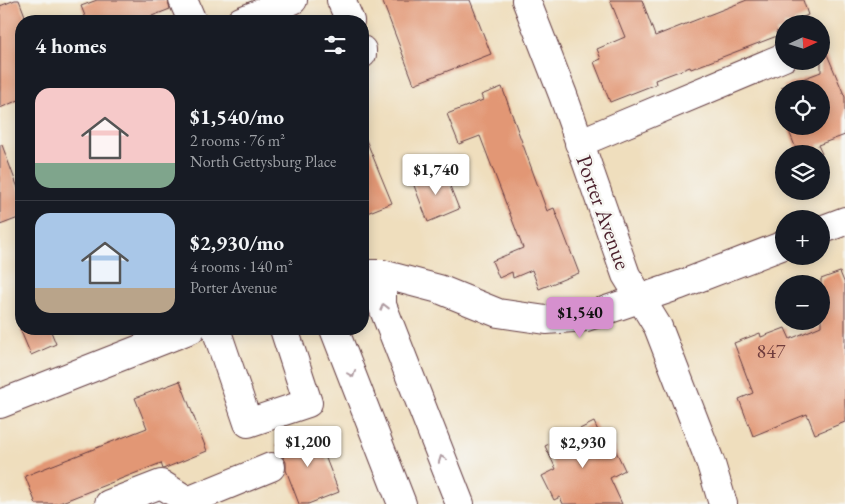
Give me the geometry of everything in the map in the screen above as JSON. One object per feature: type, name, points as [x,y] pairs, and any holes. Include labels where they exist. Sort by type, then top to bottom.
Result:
[{"type":"street","points":[[183,0],[189,15]]},
{"type":"street","points":[[256,15],[293,0]]},
{"type":"street","points":[[341,0],[347,15]]},
{"type":"street","name":"Porter Avenue","points":[[526,0],[626,275],[658,327],[711,464],[724,504]]},
{"type":"street","points":[[579,143],[775,61]]},
{"type":"street","points":[[830,227],[845,221]]},
{"type":"street","points":[[460,504],[382,306],[372,274],[439,289],[498,313],[546,320],[586,317],[641,299],[775,248]]},
{"type":"street","points":[[0,404],[176,335]]},
{"type":"street","points":[[218,335],[248,423],[308,403],[286,335]]},
{"type":"street","points":[[336,335],[402,504]]},
{"type":"street","points":[[109,504],[161,484],[188,501],[271,467]]},
{"type":"building","points":[[19,0],[25,15],[15,15],[15,102],[0,108],[0,6]]},
{"type":"building","points":[[97,0],[168,0],[170,9],[154,15],[85,15],[81,6]]},
{"type":"building","points":[[382,0],[470,0],[491,54],[414,84]]},
{"type":"building","points":[[610,0],[642,0],[655,36],[747,0],[803,0],[808,15],[775,15],[775,37],[691,69],[690,67],[655,80],[656,84],[610,102],[594,62],[601,59],[597,49],[625,37]]},
{"type":"building","points":[[830,61],[845,97],[845,135],[818,145],[794,145],[791,135],[830,135],[830,80],[800,80],[821,72],[821,70],[830,70]]},
{"type":"building","points":[[502,87],[547,211],[554,208],[579,273],[539,289],[532,270],[513,278],[512,272],[499,278],[492,261],[523,248],[480,136],[459,144],[447,114],[483,100],[481,95]]},
{"type":"building","points":[[0,145],[2,145],[15,180],[15,219],[0,225]]},
{"type":"building","points":[[369,147],[392,203],[369,212]]},
{"type":"building","points":[[444,171],[459,209],[428,222],[413,183]]},
{"type":"building","points":[[840,272],[845,284],[845,422],[815,434],[807,414],[753,436],[739,399],[753,393],[734,343],[760,333],[761,337],[780,330],[786,330],[790,339],[811,330],[830,330],[830,276]]},
{"type":"building","points":[[23,335],[52,335],[56,344],[31,355]]},
{"type":"building","points":[[180,381],[207,451],[163,469],[161,463],[57,504],[36,504],[25,476],[147,428],[135,398]]},
{"type":"building","points":[[594,422],[606,448],[613,445],[625,470],[610,478],[622,504],[563,504],[560,497],[554,500],[542,476],[556,469],[545,446]]},
{"type":"building","points":[[315,430],[339,492],[308,504],[299,504],[286,470],[286,462],[276,445]]}]
